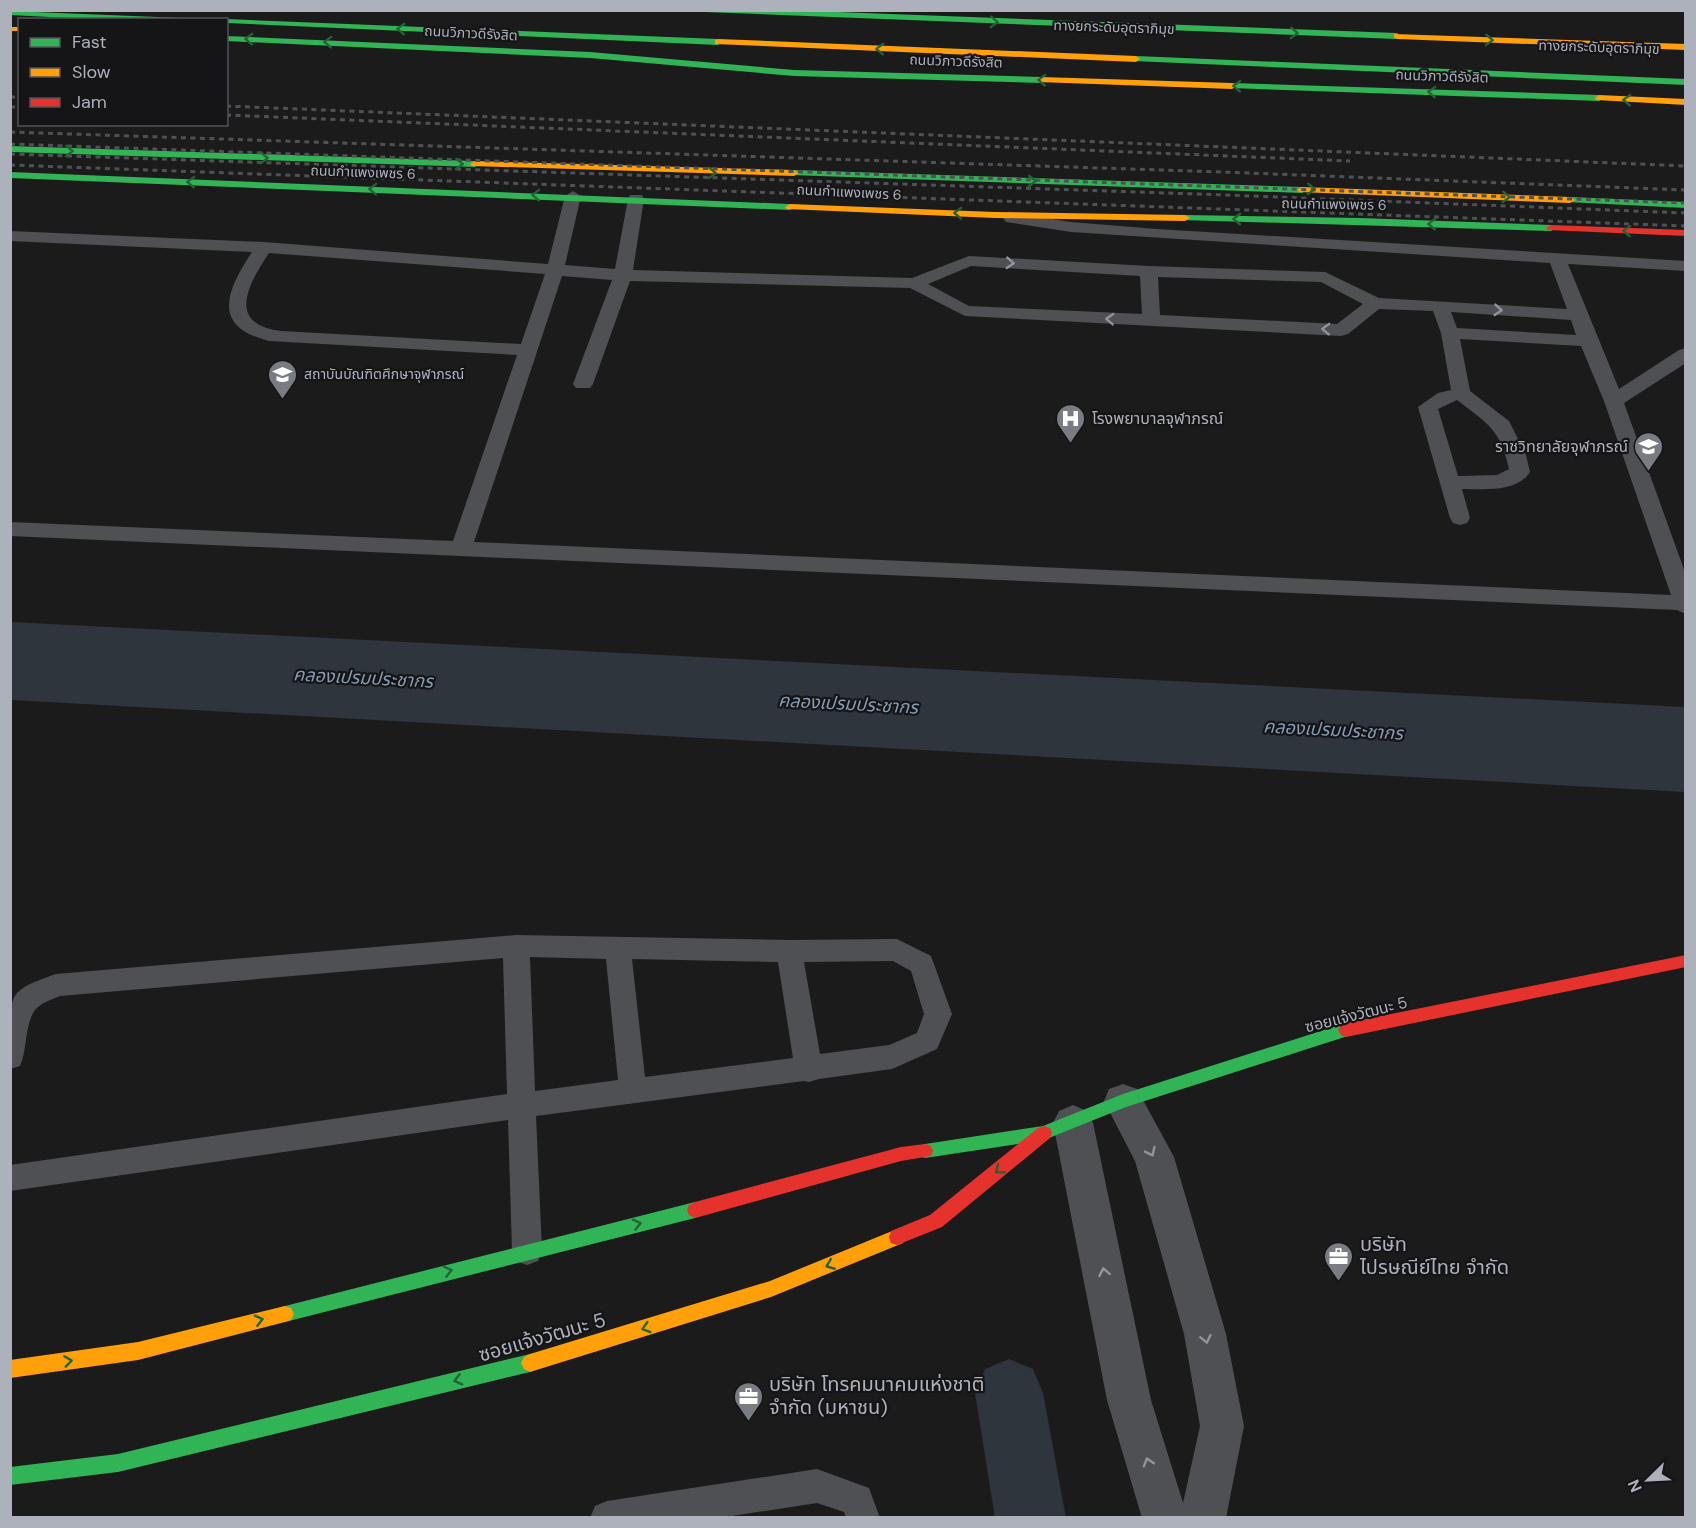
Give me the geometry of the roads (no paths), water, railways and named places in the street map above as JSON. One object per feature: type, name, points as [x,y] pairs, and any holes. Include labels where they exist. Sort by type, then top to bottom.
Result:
[{"type":"main road","points":[[289,10],[525,20]]},
{"type":"main road","name":"ทางยกระดับอุตราภิมุข","points":[[705,10],[1686,47]]},
{"type":"main road","points":[[10,13],[133,18]]},
{"type":"main road","name":"ถนนวิภาวดีรังสิต","points":[[228,21],[1686,82]]},
{"type":"main road","name":"ถนนวิภาวดีรังสิต","points":[[228,38],[590,55],[794,73],[1686,102]]},
{"type":"main road","points":[[407,46],[711,42]]},
{"type":"main road","points":[[590,55],[1476,74],[1686,82]]},
{"type":"main road","name":"ถนนกำแพงเพชร 6","points":[[10,149],[573,196],[995,215],[1360,221],[1686,233]]},
{"type":"main road","name":"ถนนกำแพงเพชร 6","points":[[10,175],[298,172],[1318,189],[1686,205]]},
{"type":"main road","name":"ซอยแจ้งวัฒนะ 5","points":[[10,1369],[138,1351],[740,1198],[901,1154],[1058,1128],[1123,1101],[1360,1026],[1686,961]]},
{"type":"main road","name":"ซอยแจ้งวัฒนะ 5","points":[[10,1476],[118,1463],[540,1361],[771,1289],[936,1221],[1058,1128]]},
{"type":"street","points":[[1123,1101],[1154,1157],[1205,1334],[1222,1426],[1203,1518]]},
{"type":"street","points":[[1058,1128],[1129,1400],[1165,1518]]},
{"type":"lane","points":[[461,549],[555,270],[573,196]]},
{"type":"lane","points":[[583,384],[623,275],[636,199]]},
{"type":"lane","points":[[995,215],[1082,228],[1558,260],[1686,266]]},
{"type":"lane","points":[[10,236],[264,247],[623,275],[914,283],[969,261],[1149,271],[1325,277],[1376,303],[1578,315]]},
{"type":"lane","points":[[264,247],[236,296],[236,308],[245,324],[254,330],[281,337],[527,350]]},
{"type":"lane","points":[[10,529],[1685,605],[1614,401],[1558,260]]},
{"type":"lane","points":[[1149,271],[1150,322]]},
{"type":"lane","points":[[914,283],[965,311],[1150,322],[1341,330],[1376,303]]},
{"type":"lane","points":[[1440,306],[1450,333],[1461,393],[1502,426],[1516,455],[1520,472],[1501,482],[1450,483]]},
{"type":"lane","points":[[1450,333],[1588,340]]},
{"type":"lane","points":[[1614,401],[1686,354]]},
{"type":"lane","points":[[1460,518],[1428,407],[1444,397],[1461,393]]},
{"type":"lane","points":[[516,946],[526,1251]]},
{"type":"lane","points":[[10,1057],[16,1024],[27,1000],[56,985],[516,946],[789,951],[897,950],[922,964],[938,1014],[927,1041],[892,1057],[809,1070],[522,1105],[10,1178]]},
{"type":"lane","points":[[618,949],[633,1092]]},
{"type":"lane","points":[[789,951],[809,1070]]},
{"type":"lane","points":[[607,1518],[817,1486],[857,1500],[864,1518]]},
{"type":"water","name":"คลองเปรมประชากร","points":[[11,622],[1685,707],[1685,792],[11,700]]},
{"type":"waterway","points":[[1009,1393],[1031,1518]]},
{"type":"railway","points":[[10,97],[18,97]]},
{"type":"railway","points":[[228,106],[1686,166]]},
{"type":"railway","points":[[10,107],[18,107]]},
{"type":"railway","points":[[228,115],[1350,161]]},
{"type":"railway","points":[[10,132],[1222,172],[1686,190]]},
{"type":"railway","points":[[10,144],[1686,203]]},
{"type":"railway","points":[[10,154],[1226,195],[1686,213]]},
{"type":"railway","points":[[10,165],[1686,226]]},
{"type":"place","name":"สถาบันบัณฑิตศึกษาจุฬาภรณ์","points":[[283,400]]},
{"type":"place","name":"โรงพยาบาลจุฬาภรณ์","points":[[1071,444]]},
{"type":"place","name":"ราชวิทยาลัยจุฬาภรณ์","points":[[1649,472]]},
{"type":"place","name":"บริษัท ไปรษณีย์ไทย จำกัด","points":[[1339,1282]]},
{"type":"place","name":"บริษัท โทรคมนาคมแห่งชาติ จำกัด (มหาชน)","points":[[748,1422]]}]
